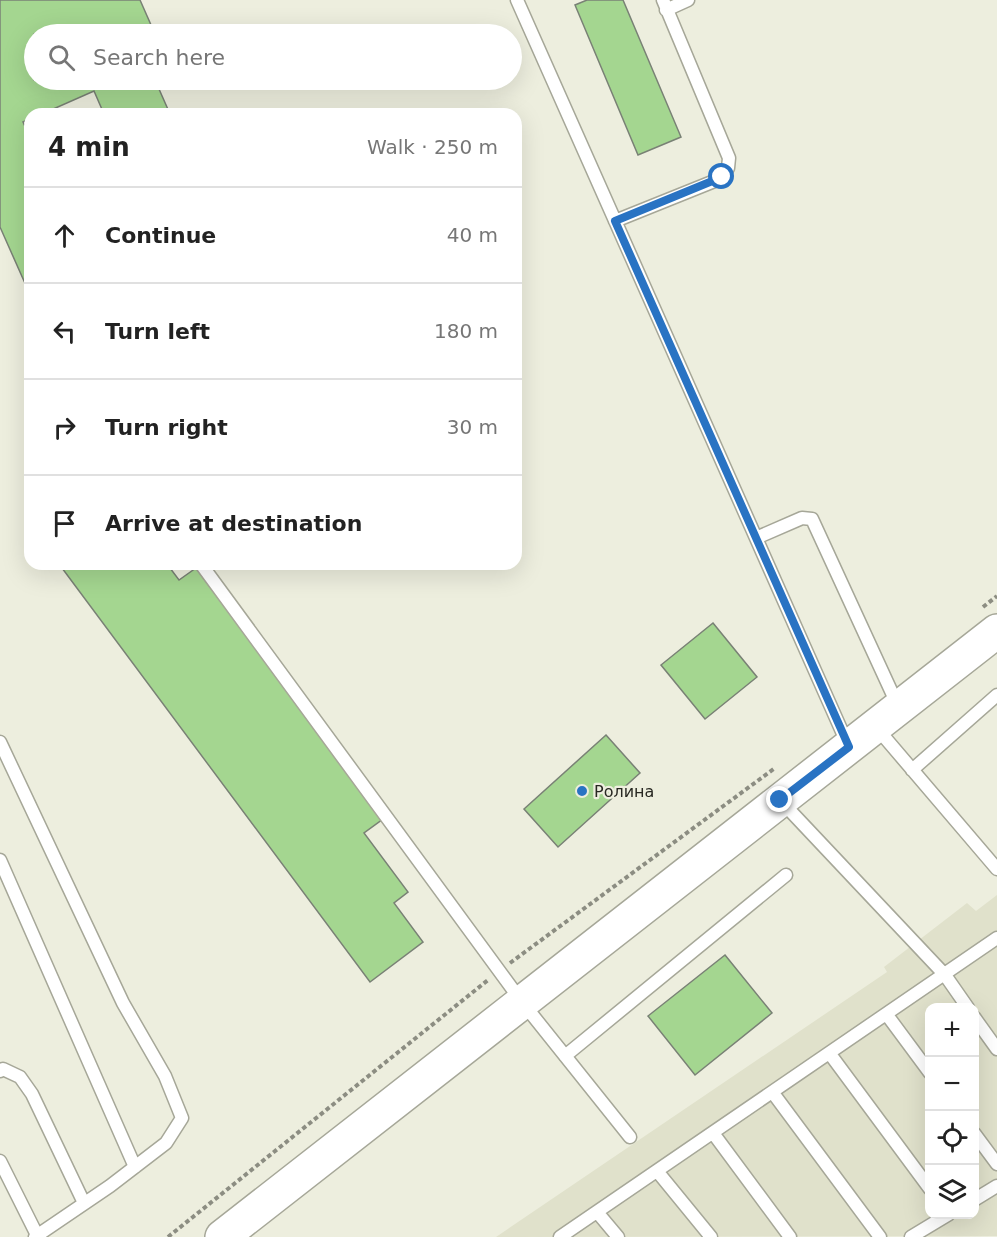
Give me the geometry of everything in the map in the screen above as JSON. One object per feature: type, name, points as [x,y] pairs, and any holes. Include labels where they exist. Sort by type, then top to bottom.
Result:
[{"type":"street","points":[[222,1237],[849,747],[990,633]]},
{"type":"lane","points":[[517,0],[849,747]]},
{"type":"lane","points":[[615,221],[722,177],[728,168],[729,158],[664,5],[688,0]]},
{"type":"lane","points":[[756,538],[802,518],[812,519],[887,717],[912,770],[997,869]]},
{"type":"lane","points":[[205,570],[522,1002],[630,1137]]},
{"type":"lane","points":[[912,770],[997,695]]},
{"type":"lane","points":[[0,742],[3,757],[123,1003],[165,1076],[182,1118],[166,1143],[36,1236],[0,1161]]},
{"type":"lane","points":[[780,800],[945,975],[965,1003]]},
{"type":"lane","points":[[0,860],[135,1167]]},
{"type":"lane","points":[[565,1056],[786,875]]},
{"type":"lane","points":[[560,1237],[997,938]]},
{"type":"lane","points":[[887,1015],[925,1066]]},
{"type":"lane","points":[[979,1023],[997,1049]]},
{"type":"lane","points":[[830,1054],[925,1182]]},
{"type":"lane","points":[[0,1071],[3,1069],[20,1077],[32,1094],[84,1203]]},
{"type":"lane","points":[[773,1093],[880,1237]]},
{"type":"lane","points":[[713,1133],[790,1237]]},
{"type":"lane","points":[[979,1139],[997,1164]]},
{"type":"lane","points":[[657,1171],[711,1237]]},
{"type":"lane","points":[[979,1197],[997,1186]]},
{"type":"lane","points":[[597,1212],[618,1237]]},
{"type":"lane","points":[[911,1237],[942,1219]]},
{"type":"path","points":[[990,633],[997,596]]},
{"type":"path","points":[[168,1237],[499,971],[780,763]]},
{"type":"shaded area","points":[[997,895],[997,1236],[496,1237],[887,972],[884,967],[967,903],[976,911]]},
{"type":"building","points":[[0,0],[140,0],[151,24],[24,24],[24,90],[159,90],[167,108],[101,108],[94,91],[56,108],[24,108],[24,281],[0,227]]},
{"type":"building","points":[[587,0],[623,0],[681,137],[638,155],[575,5]]},
{"type":"building","points":[[63,570],[172,570],[179,580],[193,570],[197,570],[383,819],[364,833],[408,892],[394,903],[423,942],[370,982]]},
{"type":"building","points":[[713,623],[757,677],[705,719],[661,665]]},
{"type":"building","name":"Ролина","points":[[606,735],[640,773],[558,847],[524,809]]},
{"type":"building","points":[[725,955],[772,1013],[695,1075],[648,1016]]},
{"type":"place","name":"Ролина","points":[[582,791]]},
{"type":"route","points":[[722,177],[615,221],[849,747],[780,800]]}]
